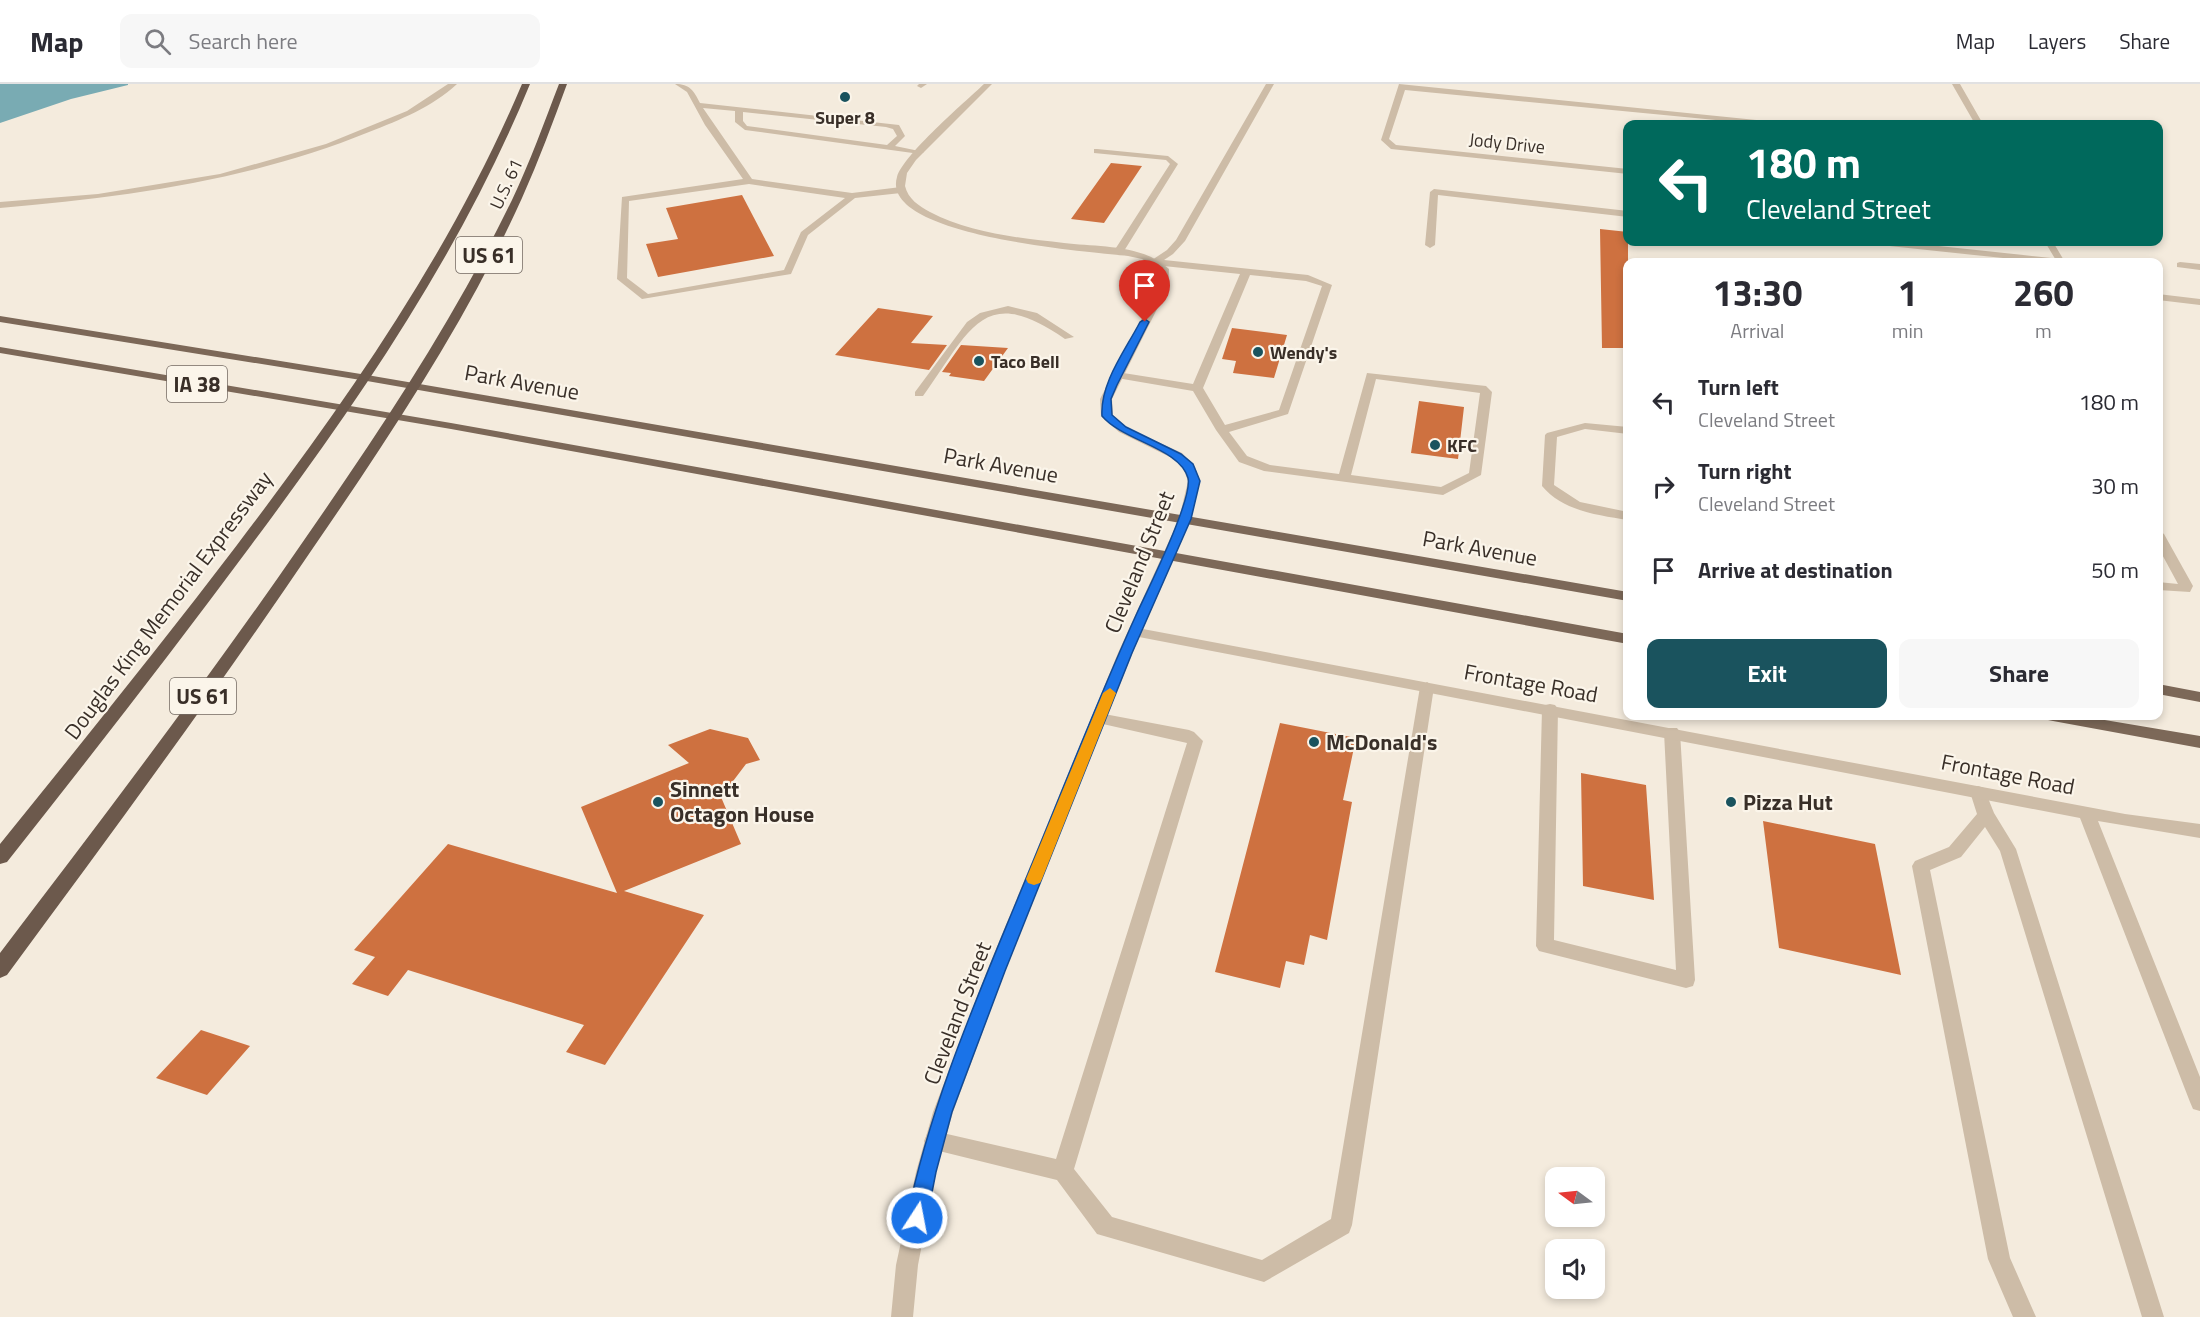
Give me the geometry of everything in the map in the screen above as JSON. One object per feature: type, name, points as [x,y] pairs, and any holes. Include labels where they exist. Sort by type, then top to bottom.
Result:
[{"type":"highway","name":"U.S. 61","points":[[367,378],[466,213],[490,168],[526,84]]},
{"type":"highway","name":"U.S. 61","points":[[395,416],[469,294],[508,218],[534,163],[563,84]]},
{"type":"highway","name":"Douglas King Memorial Expressway","points":[[0,857],[114,716],[236,557],[367,378]]},
{"type":"highway","name":"US 61","points":[[0,969],[172,740],[257,621],[395,416]]},
{"type":"main road","name":"IA 38","points":[[0,319],[367,378]]},
{"type":"main road","name":"IA 38","points":[[0,350],[344,410],[395,416]]},
{"type":"main road","name":"Park Avenue","points":[[367,378],[1623,596]]},
{"type":"main road","points":[[395,416],[1623,638]]},
{"type":"main road","points":[[2163,690],[2200,697]]},
{"type":"main road","points":[[2076,720],[2200,742]]},
{"type":"street","points":[[0,205],[98,197],[232,173],[329,146],[410,113],[453,84]]},
{"type":"street","points":[[680,84],[690,91],[709,125],[749,181]]},
{"type":"street","points":[[988,84],[903,171],[901,190],[906,199],[926,216],[952,226],[988,234],[1119,251],[1145,257],[1154,262],[1308,278],[1327,285],[1284,412],[1222,430]]},
{"type":"street","points":[[1154,262],[1170,252],[1180,241],[1270,84]]},
{"type":"street","points":[[1956,84],[1977,120]]},
{"type":"street","points":[[1403,86],[1737,120]]},
{"type":"street","name":"Jody Drive","points":[[1403,86],[1385,140],[1394,147],[1623,171]]},
{"type":"street","points":[[698,105],[896,127],[902,136],[888,148]]},
{"type":"street","points":[[739,108],[739,122],[745,128],[920,152]]},
{"type":"street","points":[[1097,151],[1168,158],[1174,164],[1119,251]]},
{"type":"street","points":[[852,196],[804,234],[788,272],[646,297],[622,279],[625,199],[749,181],[852,196],[901,190]]},
{"type":"street","points":[[1430,245],[1434,192],[1623,213]]},
{"type":"street","points":[[1916,246],[2025,258]]},
{"type":"street","name":"Cleveland Street","points":[[902,1317],[907,1265],[934,1141],[943,1112],[996,971],[1099,718],[1185,519],[1194,481],[1189,467],[1178,456],[1123,430],[1107,416],[1106,399],[1163,287],[1164,269],[1154,262]]},
{"type":"street","points":[[2180,265],[2200,267]]},
{"type":"street","points":[[1197,388],[1246,272]]},
{"type":"street","points":[[2163,298],[2200,302]]},
{"type":"street","points":[[919,394],[971,324],[980,316],[990,312],[1004,308],[1031,314],[1069,337]]},
{"type":"street","points":[[1117,375],[1197,388]]},
{"type":"street","points":[[1197,388],[1222,430],[1243,459],[1268,468],[1344,478],[1443,491],[1475,475],[1485,390],[1371,375],[1344,478]]},
{"type":"street","points":[[1623,430],[1585,426],[1551,435],[1548,486],[1559,497],[1576,507],[1623,515]]},
{"type":"street","points":[[2163,543],[2186,586],[2185,589],[2180,590],[2163,587]]},
{"type":"street","name":"Frontage Road","points":[[1136,632],[1672,732],[1978,792],[2200,831]]},
{"type":"street","points":[[934,1141],[1063,1171],[1105,1226],[1264,1271],[1341,1225],[1427,687]]},
{"type":"street","points":[[1550,709],[1545,946],[1686,980],[1672,732]]},
{"type":"street","points":[[1063,1171],[1195,741],[1189,736],[1099,718]]},
{"type":"street","points":[[1978,792],[1986,815],[2008,849],[2153,1317]]},
{"type":"street","points":[[2086,812],[2200,1102]]},
{"type":"street","points":[[1986,815],[1955,852],[1921,866],[1999,1259],[2025,1317]]},
{"type":"water","points":[[0,84],[128,85],[71,99],[0,123]]},
{"type":"building","points":[[1111,163],[1142,166],[1104,223],[1071,219]]},
{"type":"building","points":[[742,195],[774,256],[658,277],[646,244],[678,239],[666,208]]},
{"type":"building","points":[[1600,229],[1623,231],[1623,246],[1628,246],[1628,258],[1623,258],[1623,348],[1602,348]]},
{"type":"building","points":[[878,308],[933,316],[911,343],[947,345],[929,370],[835,355]]},
{"type":"building","points":[[1232,328],[1287,335],[1274,378],[1233,373],[1236,361],[1222,359]]},
{"type":"building","name":"Taco Bell","points":[[961,345],[1008,348],[984,381],[949,376],[951,373],[942,372]]},
{"type":"building","points":[[1419,401],[1464,407],[1458,459],[1411,453]]},
{"type":"building","points":[[1280,723],[1356,738],[1343,800],[1352,802],[1327,940],[1310,935],[1304,965],[1286,961],[1280,988],[1215,972]]},
{"type":"building","points":[[710,729],[748,738],[760,760],[746,764],[721,797],[741,844],[624,891],[704,915],[605,1065],[566,1052],[584,1025],[408,970],[388,996],[352,984],[375,957],[354,950],[448,844],[617,893],[581,807],[689,763],[668,745]]},
{"type":"building","points":[[1581,773],[1646,785],[1654,900],[1583,886]]},
{"type":"building","points":[[1763,821],[1875,844],[1901,975],[1779,948]]},
{"type":"building","points":[[201,1030],[250,1046],[207,1095],[156,1078]]},
{"type":"slow traffic","points":[[1034,879],[1110,693]]},
{"type":"place","name":"Super 8","points":[[845,97]]},
{"type":"place","name":"Wendy's","points":[[1258,352]]},
{"type":"place","name":"Taco Bell","points":[[979,361]]},
{"type":"place","name":"KFC","points":[[1435,445]]},
{"type":"place","name":"McDonald's","points":[[1314,742]]},
{"type":"place","name":"Sinnett Octagon House","points":[[658,802]]},
{"type":"place","name":"Pizza Hut","points":[[1731,802]]},
{"type":"route","points":[[917,1218],[926,1172],[943,1112],[996,971],[1125,653],[1185,519],[1194,481],[1189,467],[1178,456],[1123,430],[1107,416],[1106,399],[1145,322]]}]
